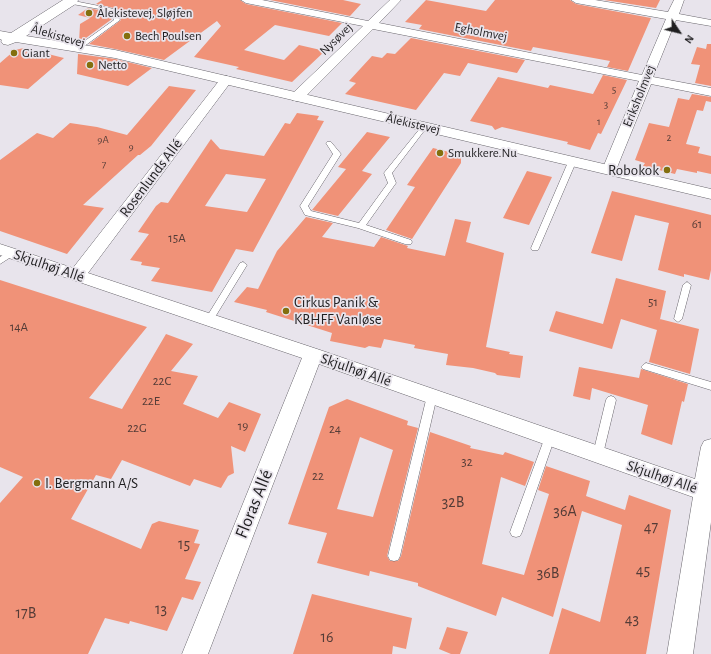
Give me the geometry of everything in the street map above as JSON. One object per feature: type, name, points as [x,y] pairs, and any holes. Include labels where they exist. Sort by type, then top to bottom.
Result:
[{"type":"street","points":[[0,46],[6,29],[52,0]]},
{"type":"street","name":"Egholmvej","points":[[246,0],[711,92]]},
{"type":"street","name":"Nysøvej","points":[[297,97],[396,0]]},
{"type":"street","points":[[576,0],[711,23]]},
{"type":"street","name":"Eriksholmvej","points":[[609,170],[679,0]]},
{"type":"street","points":[[6,29],[30,28],[71,1]]},
{"type":"street","name":"Ålekistevej","points":[[30,28],[81,46]]},
{"type":"street","name":"Ålekistevej","points":[[0,35],[6,29],[711,194]]},
{"type":"street","name":"Rosenlunds Allé","points":[[77,275],[226,80]]},
{"type":"street","name":"Skjulhøj Allé","points":[[4,254],[77,275],[313,355],[708,493]]},
{"type":"street","name":"Floras Allé","points":[[195,654],[313,355]]},
{"type":"street","points":[[680,654],[708,493],[711,447]]},
{"type":"lane","points":[[71,1],[112,10],[117,20],[81,46]]},
{"type":"lane","points":[[361,226],[392,183],[388,173],[424,127]]},
{"type":"lane","points":[[329,143],[337,154],[304,206],[308,212],[361,226],[408,242]]},
{"type":"lane","points":[[535,248],[572,162]]},
{"type":"lane","points":[[209,320],[243,265]]},
{"type":"lane","points":[[678,319],[687,285]]},
{"type":"lane","points":[[646,367],[711,386]]},
{"type":"lane","points":[[394,556],[432,396]]},
{"type":"lane","points":[[598,454],[611,400]]},
{"type":"lane","points":[[516,532],[550,438]]},
{"type":"building","points":[[102,0],[240,0],[246,4],[342,23],[329,36],[275,25],[244,50],[284,60],[299,45],[325,51],[292,82],[236,69],[239,67],[194,57],[221,26],[217,21],[164,60],[89,44],[121,20],[114,8],[96,4]]},
{"type":"building","points":[[270,0],[343,0],[361,4],[350,16]]},
{"type":"building","points":[[426,0],[486,11],[495,0],[570,0],[576,4],[651,18],[628,71],[607,67],[610,61],[533,47],[531,51],[419,29],[422,25],[405,22]]},
{"type":"building","points":[[604,0],[660,0],[656,8]]},
{"type":"building","points":[[88,8],[109,12],[112,19],[79,43],[80,24],[90,18],[78,15]]},
{"type":"building","points":[[411,38],[525,60],[517,73],[468,63],[460,76],[444,73],[416,110],[345,94],[356,83],[349,81],[372,56],[382,58],[387,53],[395,54]]},
{"type":"building","points":[[707,44],[711,44],[711,86],[695,83],[700,65],[691,64],[697,47],[706,49]]},
{"type":"building","points":[[24,48],[64,58],[28,89],[0,85],[0,63],[15,50]]},
{"type":"building","points":[[78,54],[115,59],[152,68],[128,86],[77,74]]},
{"type":"building","points":[[603,75],[627,80],[601,134],[598,133],[590,150],[567,144],[568,142],[502,127],[495,130],[492,126],[470,121],[498,77],[548,88],[550,85],[593,94]]},
{"type":"building","points":[[169,86],[196,90],[151,146],[138,155],[83,205],[104,208],[67,254],[0,231],[0,160],[37,133],[53,138],[70,123],[97,127],[127,135]]},
{"type":"building","points":[[692,94],[711,97],[711,102],[706,101],[703,111],[697,110],[686,144],[700,147],[698,153],[711,156],[711,174],[677,169],[675,174],[643,166],[645,163],[635,160],[649,123],[669,127],[678,98],[689,100]]},
{"type":"building","points":[[297,113],[319,116],[317,120],[324,121],[253,252],[236,249],[212,292],[151,281],[160,268],[141,265],[142,262],[130,260],[149,234],[138,232],[156,206],[161,202],[168,203],[211,139],[220,149],[264,156],[285,123],[290,124]],"holes":[[[226,174],[266,179],[247,212],[205,206]]]},
{"type":"building","points":[[367,132],[390,137],[362,171],[372,174],[338,216],[312,210],[346,169],[338,167]]},
{"type":"building","points":[[433,148],[461,155],[461,163],[412,239],[386,230],[415,187],[407,185]]},
{"type":"building","points":[[527,171],[552,177],[529,225],[503,218]]},
{"type":"building","points":[[612,191],[711,215],[711,270],[709,280],[684,274],[684,277],[658,270],[669,223],[635,215],[622,261],[591,253]]},
{"type":"building","points":[[306,217],[333,223],[322,237],[374,247],[381,237],[408,246],[407,248],[445,256],[455,219],[471,222],[466,242],[504,253],[486,347],[510,352],[509,354],[523,356],[520,378],[497,375],[495,373],[473,368],[446,365],[448,354],[414,348],[415,345],[384,339],[381,348],[369,346],[365,348],[330,341],[332,333],[266,312],[267,310],[234,302],[247,287],[258,289],[277,251]]},
{"type":"building","points":[[616,278],[666,291],[660,319],[699,329],[690,374],[649,362],[657,330],[621,319],[612,349],[549,331],[556,311],[603,324]]},
{"type":"building","points":[[0,280],[147,327],[89,398],[122,409],[166,334],[193,344],[171,371],[198,376],[183,404],[218,418],[229,402],[261,414],[245,452],[231,446],[234,473],[228,476],[221,488],[194,479],[190,486],[122,460],[111,479],[96,475],[71,519],[141,549],[152,524],[159,521],[199,530],[194,543],[200,544],[185,579],[201,582],[193,600],[182,597],[167,631],[130,621],[129,624],[105,618],[88,654],[0,654],[0,503],[23,477],[0,467]]},
{"type":"building","points":[[579,367],[639,378],[641,369],[688,384],[684,402],[682,401],[672,445],[641,434],[648,405],[592,388],[590,400],[573,396]]},
{"type":"building","points":[[347,399],[408,421],[407,425],[418,428],[387,556],[390,561],[398,561],[401,556],[430,432],[471,446],[470,448],[503,455],[505,452],[534,462],[525,486],[501,477],[482,564],[524,575],[549,494],[538,490],[546,466],[590,481],[586,496],[625,510],[629,495],[671,510],[646,654],[549,654],[562,608],[600,622],[622,525],[582,511],[553,617],[502,597],[496,616],[418,586],[418,583],[370,571],[369,576],[317,563],[327,533],[288,524],[329,407]],"holes":[[[360,437],[393,450],[373,517],[337,509]]]},
{"type":"building","points":[[312,594],[412,618],[406,649],[393,646],[392,654],[293,654]]},
{"type":"building","points":[[447,627],[468,632],[460,654],[451,654],[439,649]]},
{"type":"place","name":"Ålekistevej, Sløjfen","points":[[89,13]]},
{"type":"place","name":"Bech Poulsen","points":[[127,36]]},
{"type":"place","name":"Giant","points":[[14,53]]},
{"type":"place","name":"Netto","points":[[90,65]]},
{"type":"place","name":"Smukkere.Nu","points":[[440,153]]},
{"type":"place","name":"Robokok","points":[[667,170]]},
{"type":"place","name":"Cirkus Panik & KBHFF Vanløse","points":[[286,311]]},
{"type":"place","name":"I. Bergmann A/S","points":[[37,483]]}]
